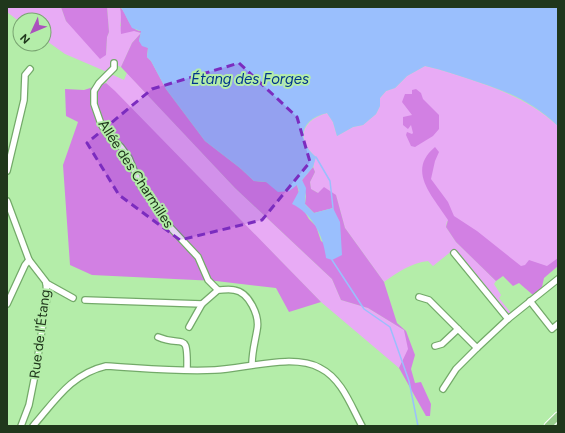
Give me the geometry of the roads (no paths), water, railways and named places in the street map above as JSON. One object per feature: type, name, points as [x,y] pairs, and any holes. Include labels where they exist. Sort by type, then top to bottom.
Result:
[{"type":"main road","points":[[548,426],[558,416]]},
{"type":"street","name":"Allée des Charmilles","points":[[114,66],[94,91],[94,104],[101,124],[107,134],[121,147],[129,158],[140,185],[169,226],[198,257],[206,277],[218,290]]},
{"type":"street","points":[[7,171],[24,100],[25,76],[30,69]]},
{"type":"street","points":[[7,139],[14,141]]},
{"type":"street","name":"Rue de l'Étang","points":[[7,201],[29,260],[42,274],[46,283],[47,297],[36,375],[29,405],[20,426]]},
{"type":"street","points":[[454,254],[508,319]]},
{"type":"street","points":[[7,304],[25,265],[29,260]]},
{"type":"street","points":[[444,390],[456,369],[477,348],[508,319],[558,279]]},
{"type":"street","points":[[46,283],[73,298]]},
{"type":"street","points":[[189,327],[202,304],[218,290],[234,290],[244,294],[251,303],[258,320],[258,329],[252,347],[252,364]]},
{"type":"street","points":[[419,297],[429,300],[477,348]]},
{"type":"street","points":[[85,300],[202,304]]},
{"type":"street","points":[[530,301],[552,329],[558,324]]},
{"type":"street","points":[[435,346],[442,344],[458,329]]},
{"type":"street","points":[[158,337],[179,340],[185,344],[188,350],[187,370]]},
{"type":"street","points":[[33,426],[79,376],[106,366],[216,370],[252,364],[298,362],[320,367],[338,382],[362,426]]},
{"type":"water","name":"Étang des Forges","points":[[121,7],[558,7],[558,126],[540,111],[511,94],[458,75],[425,66],[407,76],[395,88],[386,91],[380,98],[380,106],[376,114],[363,125],[353,127],[337,136],[333,122],[327,113],[311,120],[304,130],[303,137],[309,150],[316,157],[313,167],[302,180],[306,188],[305,204],[314,213],[333,208],[340,222],[342,255],[332,260],[326,258],[323,242],[316,226],[305,213],[292,204],[299,191],[297,185],[289,191],[278,192],[266,182],[254,181],[240,168],[205,141],[166,89],[151,61],[147,57],[148,48],[142,46],[139,41],[141,31],[132,28]]},
{"type":"waterway","points":[[316,157],[330,181],[333,208]]},
{"type":"waterway","points":[[332,260],[364,309],[390,327],[409,381],[418,426]]}]
